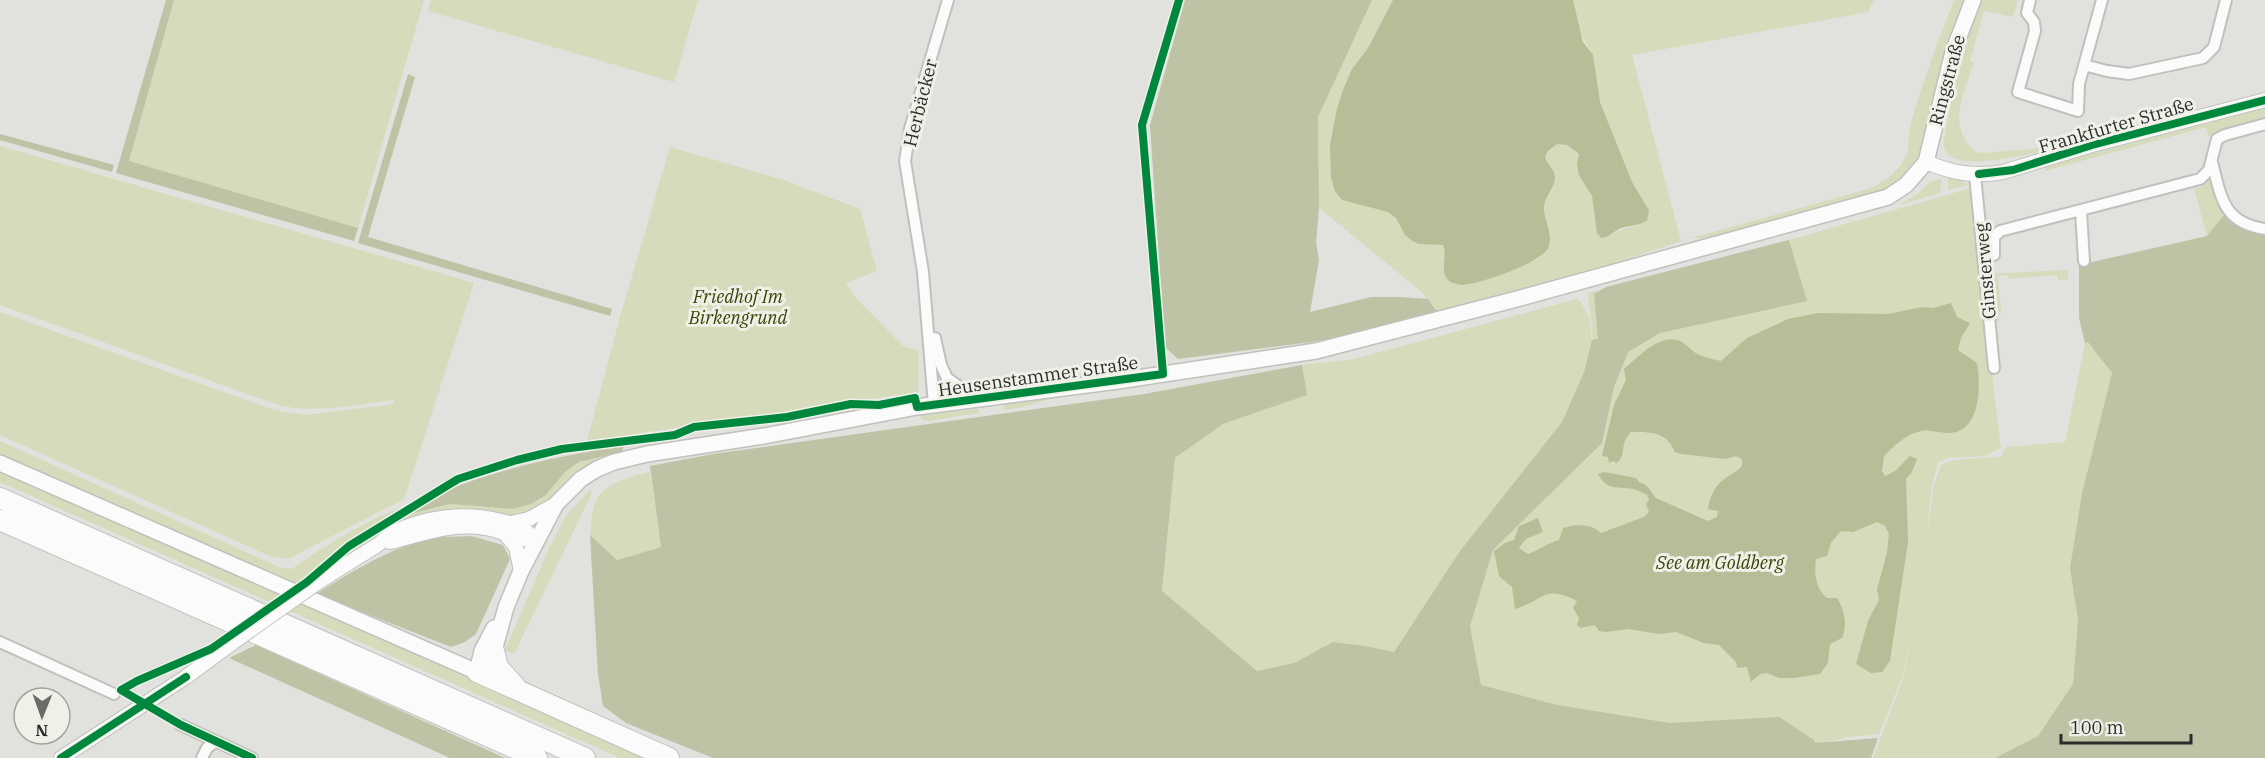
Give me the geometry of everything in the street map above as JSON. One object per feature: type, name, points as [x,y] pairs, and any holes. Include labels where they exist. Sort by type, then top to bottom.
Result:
[{"type":"highway","points":[[0,498],[585,758]]},
{"type":"highway","points":[[0,520],[537,758]]},
{"type":"highway","points":[[488,651],[498,667],[519,689]]},
{"type":"highway","points":[[477,672],[669,758]]},
{"type":"main road","name":"Ringstraße","points":[[1926,162],[1951,58],[1973,0]]},
{"type":"main road","name":"Heusenstammer Straße","points":[[488,651],[521,571],[556,504],[591,472],[626,458],[985,397],[1118,381],[1316,351],[1880,200],[1906,185],[1926,162]]},
{"type":"main road","points":[[0,463],[244,572],[477,672],[489,661],[488,651],[471,658],[454,661]]},
{"type":"street","name":"Herbäcker","points":[[927,312],[905,162],[910,129],[948,0]]},
{"type":"street","points":[[2030,0],[2027,13],[2034,22],[2035,31],[2018,92],[2078,111],[2077,92],[2102,0]]},
{"type":"street","points":[[2084,65],[2107,72],[2128,74],[2204,58],[2214,47],[2226,0]]},
{"type":"street","name":"Frankfurter Straße","points":[[1926,162],[1954,173],[1976,175],[2013,170],[2092,145],[2265,100]]},
{"type":"street","points":[[1994,255],[1993,240],[2000,231],[2195,181],[2205,175],[2212,162],[2216,142],[2220,137],[2265,124]]},
{"type":"street","points":[[2212,162],[2226,209],[2246,224],[2265,229]]},
{"type":"street","name":"Ginsterweg","points":[[1976,175],[1994,368]]},
{"type":"street","points":[[2081,211],[2084,261]]},
{"type":"street","points":[[927,312],[932,321],[936,348],[947,378],[961,388],[985,397]]},
{"type":"street","points":[[927,312],[940,404]]},
{"type":"street","points":[[940,404],[947,378]]},
{"type":"street","points":[[61,758],[186,677],[314,585],[379,544],[430,530],[455,526],[502,526],[529,519],[556,504]]},
{"type":"street","points":[[502,526],[527,540],[536,541]]},
{"type":"street","points":[[502,526],[514,543],[521,571]]},
{"type":"street","points":[[0,642],[114,694]]},
{"type":"street","points":[[181,725],[252,758]]},
{"type":"street","points":[[202,758],[207,747],[215,742]]},
{"type":"green space","points":[[174,0],[424,0],[358,228],[129,161]]},
{"type":"green space","points":[[431,0],[698,0],[674,82],[428,11]]},
{"type":"green space","points":[[1372,0],[1393,0],[1368,48],[1352,69],[1331,162],[1331,179],[1360,204],[1384,210],[1395,217],[1408,238],[1415,243],[1443,245],[1446,252],[1443,270],[1471,283],[1496,276],[1540,257],[1550,236],[1544,210],[1545,200],[1555,178],[1545,158],[1547,152],[1557,144],[1567,145],[1579,155],[1577,165],[1579,175],[1588,186],[1592,196],[1595,220],[1606,238],[1617,231],[1647,221],[1649,210],[1632,182],[1600,102],[1589,49],[1581,34],[1573,0],[1874,0],[1868,12],[1632,55],[1681,241],[1574,277],[1437,312],[1423,293],[1319,208],[1318,117]]},
{"type":"green space","points":[[1954,0],[1967,0],[1937,80],[1924,142],[1916,160],[1900,179],[1883,191],[1714,239],[1691,238],[1865,190],[1892,175],[1906,156],[1911,123]]},
{"type":"green space","points":[[1980,0],[2018,0],[2013,17],[1984,11],[1970,61],[1974,63],[1959,112],[1961,132],[1966,141],[1975,151],[1984,153],[2042,148],[2089,136],[2089,139],[2015,157],[1992,160],[1956,159],[1946,152],[1944,139],[1959,58]]},
{"type":"green space","points":[[2265,108],[2265,121],[2208,136],[2206,128],[2203,128],[2045,171],[2044,168],[2067,160]]},
{"type":"green space","points":[[0,146],[474,283],[404,499],[288,559],[272,557],[0,435],[0,312],[274,410],[306,415],[394,404],[393,400],[321,409],[278,405],[0,305]]},
{"type":"green space","name":"Friedhof Im Birkengrund","points":[[670,147],[784,180],[860,209],[877,271],[846,283],[856,298],[903,346],[919,351],[918,392],[587,441],[620,317]]},
{"type":"green space","points":[[1942,178],[1940,193],[1897,206],[1916,195],[1930,182]]},
{"type":"green space","points":[[1948,178],[1959,180],[1968,185],[1948,190]]},
{"type":"green space","points":[[2210,179],[2213,180],[2220,207],[2226,213],[2207,236],[2194,189],[2204,186]]},
{"type":"green space","name":"See am Goldberg","points":[[1971,188],[2001,448],[1985,456],[1948,458],[1938,462],[1932,484],[1926,544],[1934,484],[1941,465],[1955,460],[2001,456],[2006,447],[2065,442],[2085,343],[2088,341],[2112,373],[2082,493],[2070,568],[2078,620],[2073,684],[2038,736],[1995,758],[1873,758],[1905,673],[1915,611],[1904,673],[1879,734],[1849,737],[1761,758],[1423,758],[1439,613],[1571,434],[1594,350],[1588,293],[1604,289],[1802,287],[1789,240]]},
{"type":"green space","points":[[2068,270],[2068,279],[2058,280],[2057,275],[2009,279],[2008,275],[1998,276],[2001,314],[1998,314],[1999,322],[1994,322],[1989,274]]},
{"type":"green space","points":[[1577,299],[1589,317],[1592,340],[1584,372],[1562,422],[1460,551],[1394,652],[1333,642],[1294,663],[1257,671],[1162,592],[1175,458],[1223,424],[1306,395],[1302,365],[1354,359]]},
{"type":"green space","points":[[1063,395],[1004,410],[1004,405],[1022,400]]},
{"type":"green space","points":[[978,409],[979,413],[928,421],[922,420],[920,415]]},
{"type":"green space","points":[[0,441],[279,567],[292,569],[332,542],[365,524],[409,506],[357,537],[295,585],[253,569],[230,554],[195,543],[104,499],[0,455]]},
{"type":"green space","points":[[622,452],[577,470],[547,501],[524,518],[402,523],[375,535],[318,575],[365,537],[405,513],[407,515],[450,504],[513,509],[531,504],[546,495],[565,472],[580,462]]},
{"type":"green space","points":[[0,469],[252,580],[290,600],[312,607],[478,683],[653,758],[620,758],[0,482]]},
{"type":"green space","points":[[650,472],[661,547],[617,560],[590,535],[594,505],[600,494],[612,485]]},
{"type":"green space","points":[[590,490],[592,493],[514,654],[505,650],[550,546],[566,516]]},
{"type":"shaded area","points":[[166,0],[174,0],[129,161],[358,228],[354,241],[116,173]]},
{"type":"shaded area","points":[[1185,0],[1372,0],[1318,117],[1319,208],[1316,243],[1319,260],[1310,312],[1371,297],[1400,297],[1428,299],[1437,312],[1327,340],[1178,359],[1165,347],[1150,125]]},
{"type":"shaded area","points":[[1393,0],[1573,0],[1583,42],[1593,55],[1600,102],[1632,182],[1649,210],[1647,221],[1619,229],[1601,238],[1597,233],[1592,196],[1579,175],[1577,165],[1579,154],[1567,145],[1557,144],[1547,152],[1545,158],[1555,175],[1544,208],[1550,238],[1548,248],[1543,254],[1522,266],[1494,277],[1461,285],[1451,282],[1445,276],[1443,245],[1419,244],[1412,241],[1405,235],[1396,218],[1388,212],[1342,200],[1335,191],[1331,178],[1330,145],[1337,109],[1352,69],[1368,48]]},
{"type":"shaded area","points":[[408,74],[415,77],[368,237],[612,309],[610,316],[358,243]]},
{"type":"shaded area","points":[[0,134],[114,165],[112,172],[0,140]]},
{"type":"shaded area","points":[[2230,208],[2257,225],[2265,225],[2265,758],[1995,758],[2038,736],[2073,684],[2078,620],[2070,568],[2082,493],[2112,373],[2088,342],[2085,343],[2079,318],[2079,265],[2207,236]]},
{"type":"shaded area","points":[[1789,240],[1807,301],[1660,333],[1628,352],[1614,387],[1602,443],[1493,550],[1470,626],[1481,685],[1557,705],[1670,723],[1779,717],[1814,740],[1815,743],[1878,738],[1871,758],[713,758],[626,723],[603,706],[598,674],[590,535],[617,560],[661,547],[650,466],[713,454],[1144,394],[1302,365],[1307,395],[1223,424],[1175,458],[1162,591],[1257,671],[1294,663],[1333,642],[1394,652],[1460,551],[1562,422],[1584,372],[1592,340],[1598,339],[1594,294],[1606,287]]},
{"type":"shaded area","name":"See am Goldberg","points":[[1951,303],[1957,317],[1970,323],[1961,338],[1958,350],[1977,363],[1979,383],[1977,406],[1968,424],[1960,430],[1950,433],[1922,431],[1913,434],[1884,456],[1882,471],[1885,476],[1895,471],[1910,456],[1917,459],[1912,472],[1906,479],[1908,542],[1890,661],[1882,672],[1871,673],[1856,664],[1868,621],[1879,600],[1877,589],[1887,553],[1889,534],[1885,526],[1877,522],[1853,532],[1841,531],[1831,543],[1827,556],[1816,559],[1815,575],[1818,585],[1827,598],[1837,598],[1842,607],[1845,623],[1842,638],[1830,644],[1828,663],[1820,674],[1779,678],[1767,673],[1760,674],[1751,682],[1747,667],[1737,668],[1736,662],[1719,645],[1704,643],[1676,632],[1659,634],[1628,629],[1606,632],[1599,631],[1595,625],[1580,628],[1577,625],[1579,618],[1573,608],[1577,601],[1558,594],[1545,595],[1515,609],[1512,587],[1499,576],[1494,551],[1514,540],[1519,526],[1538,518],[1543,532],[1526,539],[1519,548],[1528,554],[1559,540],[1563,528],[1583,525],[1593,527],[1601,533],[1644,517],[1649,512],[1646,504],[1649,500],[1647,495],[1633,489],[1609,485],[1598,474],[1604,472],[1636,478],[1646,485],[1656,498],[1708,521],[1717,517],[1718,511],[1708,509],[1712,493],[1720,483],[1742,466],[1742,459],[1736,456],[1726,459],[1681,454],[1675,452],[1662,436],[1638,432],[1631,432],[1627,436],[1622,456],[1617,463],[1613,461],[1609,463],[1608,457],[1602,456],[1614,405],[1626,380],[1624,369],[1643,352],[1658,343],[1674,340],[1682,342],[1700,355],[1721,361],[1747,338],[1788,319],[1818,313],[1888,314],[1922,307],[1933,308]]},
{"type":"shaded area","points":[[624,445],[622,452],[579,462],[565,472],[546,495],[531,504],[513,509],[450,504],[406,515],[405,513],[446,491],[489,475],[556,458]]},
{"type":"shaded area","points":[[471,536],[503,545],[510,559],[476,634],[465,642],[451,647],[316,594],[373,561],[403,547],[434,538]]},
{"type":"shaded area","points":[[256,645],[505,758],[450,758],[229,658]]},
{"type":"waterway","points":[[1474,682],[1476,687]]},
{"type":"cycle path","points":[[252,758],[181,725],[121,690],[211,649],[307,582],[349,546],[458,479],[517,460],[562,449],[675,435],[694,427],[787,417],[851,404],[879,405],[915,398],[917,407],[1163,374],[1142,125],[1179,0]]},
{"type":"cycle path","points":[[1979,174],[2013,170],[2092,145],[2265,100]]},
{"type":"cycle path","points":[[61,758],[186,677]]}]
